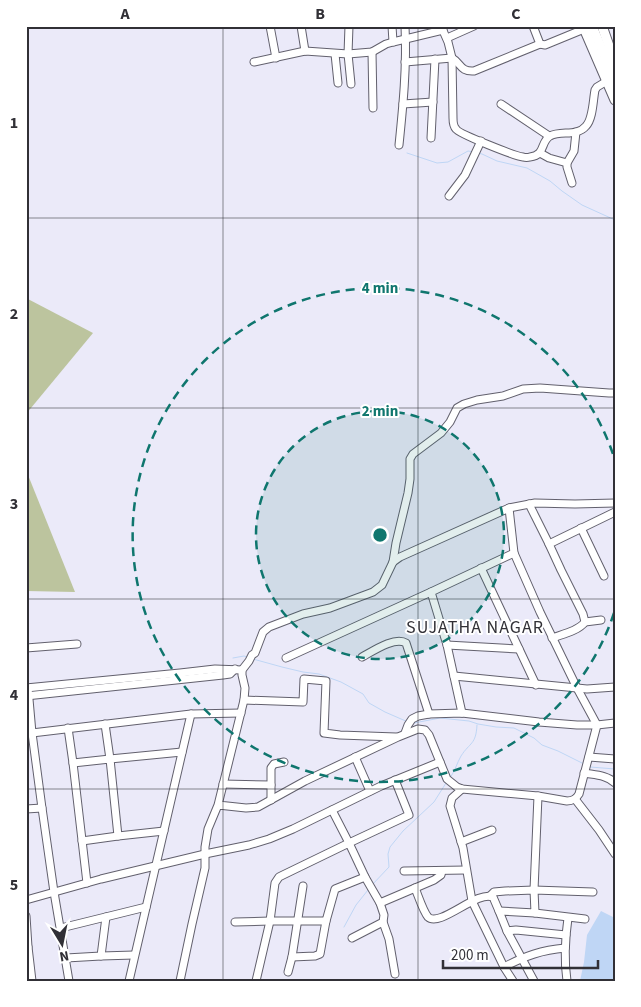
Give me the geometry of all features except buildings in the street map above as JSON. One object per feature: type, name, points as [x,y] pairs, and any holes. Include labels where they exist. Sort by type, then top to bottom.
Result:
[{"type":"main road","points":[[602,26],[612,48],[615,63]]},
{"type":"main road","points":[[587,27],[611,81],[615,100]]},
{"type":"street","points":[[270,26],[276,58]]},
{"type":"street","points":[[301,26],[305,51]]},
{"type":"street","points":[[348,26],[351,84]]},
{"type":"street","points":[[392,26],[393,42]]},
{"type":"street","points":[[399,145],[403,104],[405,26]]},
{"type":"street","points":[[447,38],[474,26]]},
{"type":"street","points":[[533,26],[540,44]]},
{"type":"street","points":[[405,62],[452,58],[463,69],[474,71],[540,44],[545,45],[587,27]]},
{"type":"street","points":[[254,62],[305,51],[335,54],[372,52],[386,44],[442,28],[447,38],[452,58],[454,126],[458,132],[480,145],[524,158],[540,154],[567,163]]},
{"type":"street","points":[[372,52],[373,108]]},
{"type":"street","points":[[335,54],[338,83]]},
{"type":"street","points":[[431,138],[435,59]]},
{"type":"street","points":[[540,154],[549,136],[583,130],[590,122],[597,87],[611,81]]},
{"type":"street","points":[[403,104],[433,102]]},
{"type":"street","points":[[502,104],[549,136]]},
{"type":"street","points":[[572,183],[567,163],[574,151],[576,132]]},
{"type":"street","points":[[449,196],[466,175],[480,145]]},
{"type":"street","points":[[69,981],[54,892],[27,692],[215,669],[239,670],[255,653],[263,632],[269,627],[302,614],[330,608],[373,592],[382,585],[393,562],[408,493],[410,459],[413,454],[441,433],[450,422],[457,408],[477,400],[529,389],[540,388],[615,393]]},
{"type":"street","points":[[393,562],[400,557],[509,508],[529,504],[615,503]]},
{"type":"street","points":[[529,504],[583,614],[585,622]]},
{"type":"street","points":[[509,508],[514,553],[552,638],[597,725],[576,799]]},
{"type":"street","points":[[549,544],[615,512]]},
{"type":"street","points":[[581,528],[604,576]]},
{"type":"street","points":[[286,658],[514,553]]},
{"type":"street","points":[[481,568],[536,685]]},
{"type":"street","points":[[431,592],[462,712]]},
{"type":"street","points":[[552,638],[578,628],[585,622],[602,620]]},
{"type":"street","points":[[362,657],[394,641],[402,640],[406,643],[428,714]]},
{"type":"street","points":[[26,648],[77,644]]},
{"type":"street","points":[[446,645],[519,649]]},
{"type":"street","points":[[180,981],[205,868],[205,847],[208,829],[218,805],[244,700],[245,688],[239,670]]},
{"type":"street","points":[[454,676],[587,689],[615,686]]},
{"type":"street","points":[[244,700],[303,702],[304,679],[326,681],[324,733],[340,735],[401,735]]},
{"type":"street","points":[[401,735],[410,722],[418,716],[462,712],[539,722],[597,725],[615,723]]},
{"type":"street","points":[[32,733],[191,714],[241,713]]},
{"type":"street","points":[[129,981],[191,714]]},
{"type":"street","points":[[105,724],[118,836]]},
{"type":"street","points":[[68,728],[87,883]]},
{"type":"street","points":[[218,805],[254,808],[262,806],[305,781],[401,735],[418,729],[427,732],[450,782],[462,789],[538,796],[567,801],[576,799]]},
{"type":"street","points":[[73,764],[182,752]]},
{"type":"street","points":[[355,757],[370,791]]},
{"type":"street","points":[[588,758],[615,759]]},
{"type":"street","points":[[271,800],[271,768],[274,764],[284,762]]},
{"type":"street","points":[[26,900],[87,883],[269,839],[370,791],[440,762]]},
{"type":"street","points":[[585,771],[604,776],[615,784]]},
{"type":"street","points":[[256,981],[270,921],[275,883],[279,877],[409,815],[395,780]]},
{"type":"street","points":[[223,784],[270,785]]},
{"type":"street","points":[[462,789],[452,798],[450,803],[464,853],[472,902],[504,967],[513,981]]},
{"type":"street","points":[[535,913],[534,890],[538,796]]},
{"type":"street","points":[[576,799],[615,854]]},
{"type":"street","points":[[26,809],[42,808]]},
{"type":"street","points":[[332,810],[368,884],[380,904],[384,915],[383,922],[389,939],[395,974]]},
{"type":"street","points":[[461,842],[492,830]]},
{"type":"street","points":[[82,841],[164,831]]},
{"type":"street","points":[[404,871],[466,870]]},
{"type":"street","points":[[380,904],[437,878],[441,875],[442,871]]},
{"type":"street","points":[[292,957],[320,954],[326,921],[335,889],[368,884]]},
{"type":"street","points":[[288,972],[303,886]]},
{"type":"street","points":[[415,888],[428,917],[436,919],[472,902],[490,896],[496,891],[594,892]]},
{"type":"street","points":[[490,896],[494,899],[507,931],[534,981]]},
{"type":"street","points":[[61,928],[146,907]]},
{"type":"street","points":[[499,911],[585,919]]},
{"type":"street","points":[[26,916],[27,947],[32,981]]},
{"type":"street","points":[[101,956],[106,917]]},
{"type":"street","points":[[567,981],[565,948],[568,918]]},
{"type":"street","points":[[235,922],[326,921]]},
{"type":"street","points":[[352,938],[383,922]]},
{"type":"street","points":[[507,931],[516,930],[566,935]]},
{"type":"street","points":[[504,967],[521,958],[565,948]]},
{"type":"street","points":[[66,958],[134,955]]},
{"type":"green space","points":[[26,298],[93,333],[26,414]]},
{"type":"green space","points":[[26,470],[75,592],[26,591]]},
{"type":"water","points":[[601,911],[615,918],[615,981],[580,981],[587,935]]},
{"type":"waterway","points":[[407,153],[437,163],[448,162],[468,151],[474,152]]},
{"type":"waterway","points":[[478,153],[497,161],[527,168],[550,181],[582,205],[615,220]]},
{"type":"waterway","points":[[233,658],[247,657]]},
{"type":"waterway","points":[[253,659],[303,672],[319,674],[341,682],[363,694],[369,703],[408,722]]},
{"type":"waterway","points":[[414,723],[440,718],[514,728],[534,738],[542,745],[584,764]]},
{"type":"waterway","points":[[450,778],[461,756],[474,740],[477,725]]},
{"type":"waterway","points":[[590,767],[615,769]]},
{"type":"waterway","points":[[372,885],[389,867],[388,854],[390,847],[403,831],[434,802],[446,783]]},
{"type":"waterway","points":[[344,927],[356,905],[368,890]]},
{"type":"district","name":"SUJATHA NAGAR","points":[[475,627]]}]
